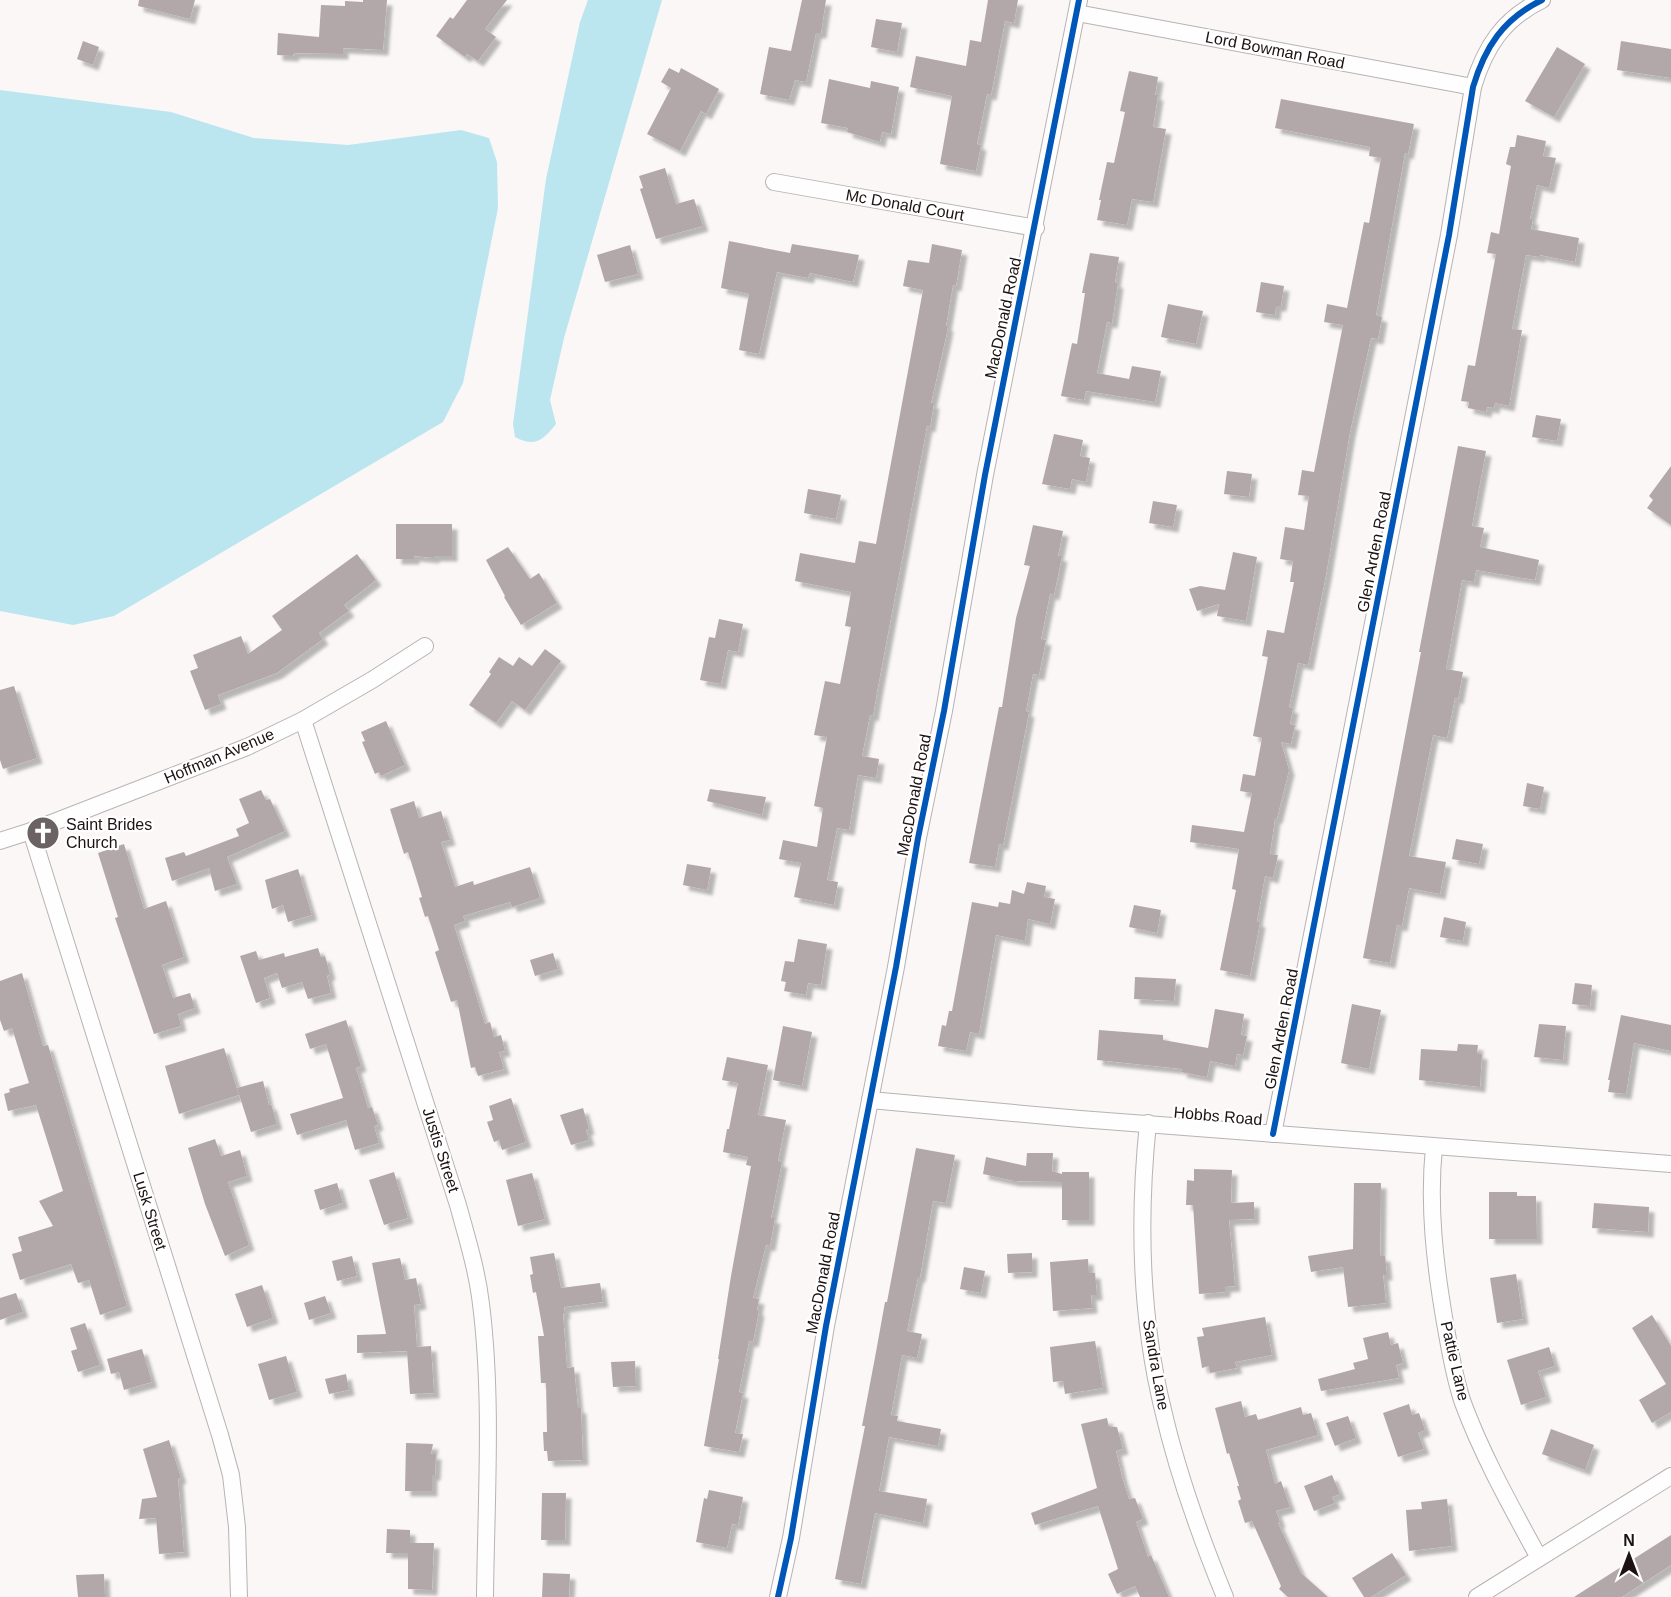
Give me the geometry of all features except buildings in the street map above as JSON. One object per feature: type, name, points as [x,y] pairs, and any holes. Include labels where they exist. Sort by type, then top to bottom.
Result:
[{"type":"street","name":"Glen Arden Road","points":[[1274,1134],[1449,235],[1473,87],[1480,63],[1492,41],[1505,26],[1528,7],[1542,0]]},
{"type":"street","name":"Lord Bowman Road","points":[[1078,6],[1473,87]]},
{"type":"street","name":"MacDonald Road","points":[[778,1597],[791,1538],[826,1326],[944,711],[985,475],[1078,6]]},
{"type":"street","name":"Mc Donald Court","points":[[774,182],[1035,228]]},
{"type":"street","name":"Hoffman Avenue","points":[[0,841],[247,747],[303,720],[425,646]]},
{"type":"street","name":"Justis Street","points":[[303,720],[458,1205],[472,1258],[481,1302],[486,1356],[485,1597]]},
{"type":"street","name":"Lusk Street","points":[[31,831],[231,1475],[237,1527],[239,1597]]},
{"type":"street","name":"Hobbs Road","points":[[870,1100],[1434,1147],[1671,1164]]},
{"type":"street","name":"Sandra Lane","points":[[1148,1123],[1142,1215],[1143,1280],[1149,1332],[1162,1409],[1176,1462],[1199,1532],[1225,1597]]},
{"type":"street","name":"Pattie Lane","points":[[1434,1147],[1431,1212],[1437,1273],[1454,1370],[1463,1403],[1500,1486],[1539,1558]]},
{"type":"street","points":[[1477,1597],[1671,1476]]},
{"type":"water","points":[[588,0],[662,0],[564,338],[550,400],[556,424],[543,438],[528,442],[515,437],[513,424],[546,179],[580,22]]},
{"type":"water","points":[[0,90],[171,112],[254,138],[348,145],[461,130],[489,138],[497,162],[498,208],[463,383],[443,422],[114,616],[73,625],[0,611]]},
{"type":"cycle path","points":[[778,1597],[791,1538],[826,1326],[944,711],[985,475],[1079,0]]},
{"type":"cycle path","points":[[1273,1134],[1449,235],[1473,87],[1483,59],[1497,36],[1516,16],[1542,0]]},
{"type":"place","name":"Saint Brides Church","points":[[43,833]]}]
